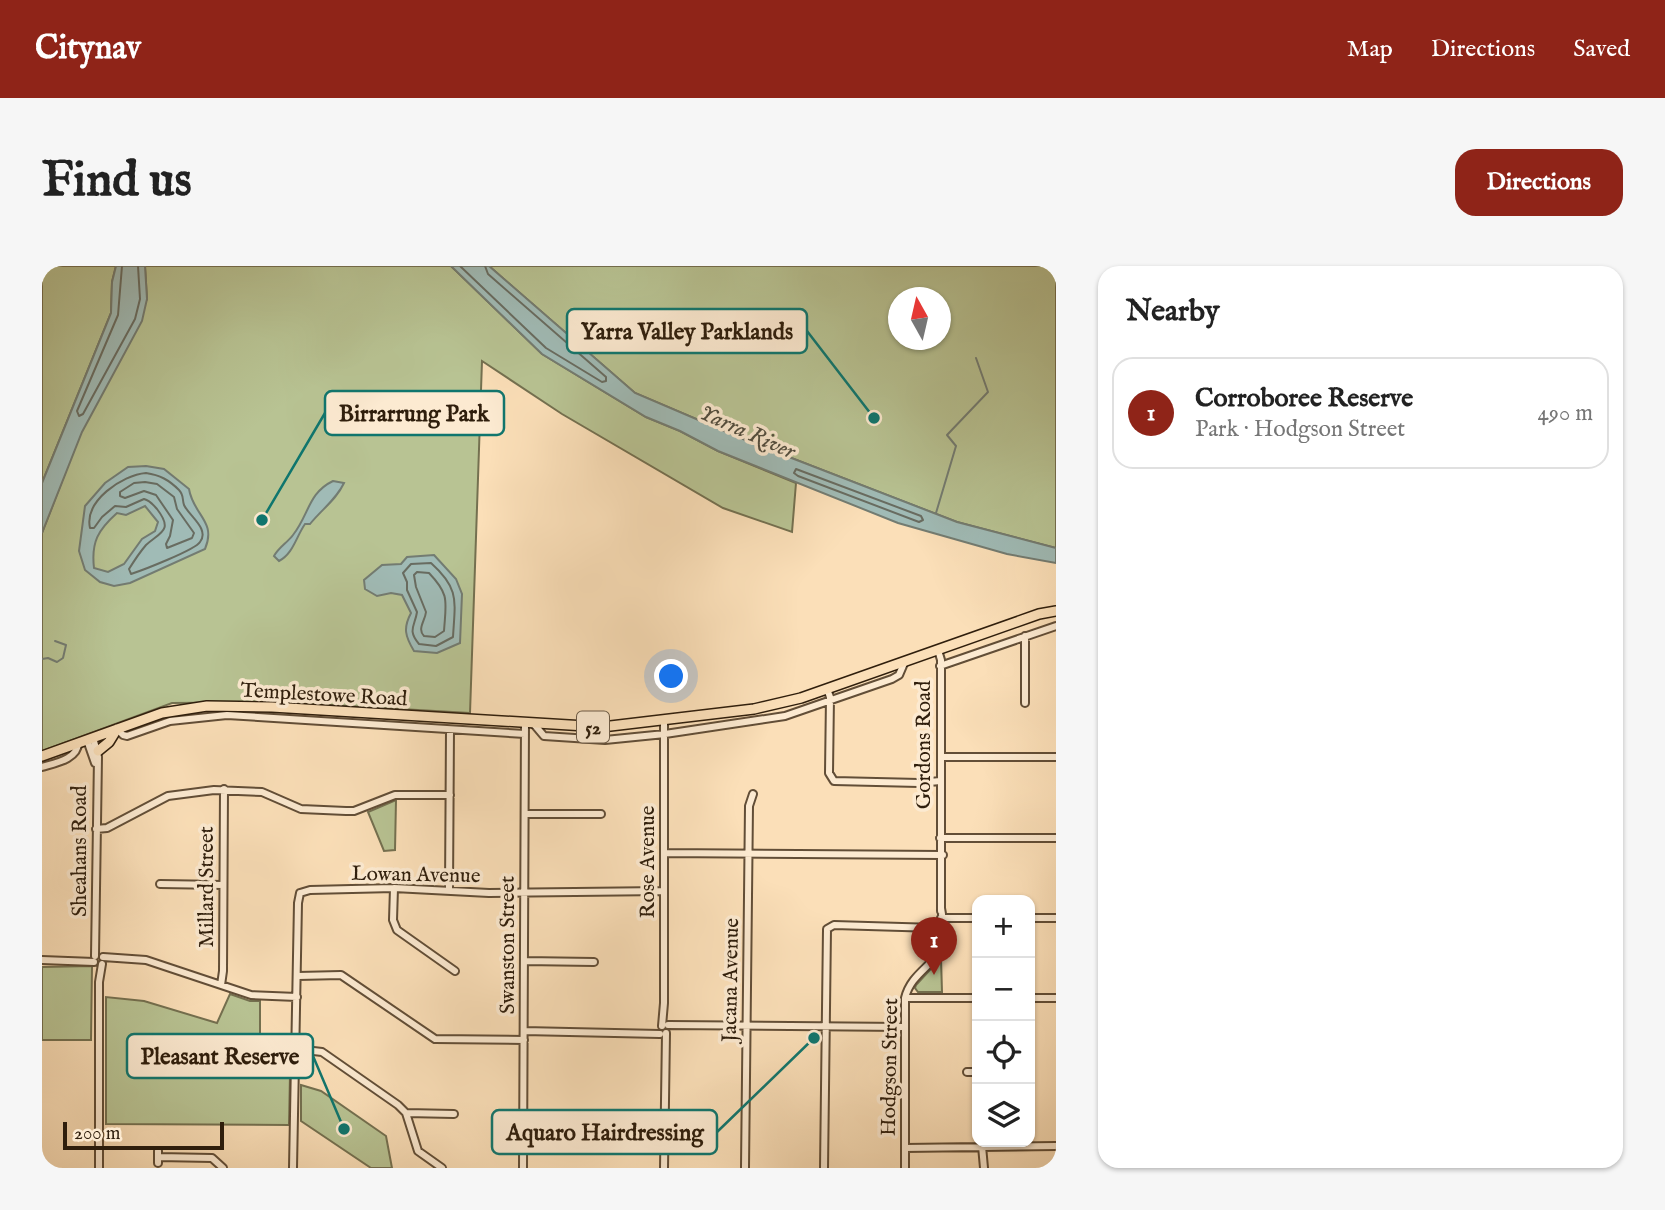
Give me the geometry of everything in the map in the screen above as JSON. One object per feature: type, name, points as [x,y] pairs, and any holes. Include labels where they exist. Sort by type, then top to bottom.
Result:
[{"type":"main road","name":"Templestowe Road","points":[[42,756],[172,710],[225,706],[611,727],[769,707],[1040,614],[1056,611]]},
{"type":"main road","points":[[97,751],[109,741],[117,729]]},
{"type":"street","points":[[940,666],[1056,625]]},
{"type":"street","points":[[1025,636],[1026,703]]},
{"type":"street","name":"Gordons Road","points":[[935,651],[941,660],[942,922]]},
{"type":"street","name":"Templestowe Road","points":[[529,723],[544,736],[605,740],[785,716],[892,679],[898,675],[905,662]]},
{"type":"street","points":[[827,689],[830,701],[830,782],[941,783]]},
{"type":"street","name":"Templestowe Road","points":[[117,729],[127,736],[170,721],[227,715],[525,734]]},
{"type":"street","name":"Rose Avenue","points":[[664,720],[664,1168]]},
{"type":"street","name":"Swanston Street","points":[[523,1168],[525,734],[529,723]]},
{"type":"street","points":[[449,891],[450,730]]},
{"type":"street","name":"Templestowe Road","points":[[42,767],[74,755],[86,740]]},
{"type":"street","name":"Sheahans Road","points":[[86,740],[97,751],[99,1168]]},
{"type":"street","name":"Sheahans Road","points":[[86,740],[97,768]]},
{"type":"street","points":[[941,757],[1056,757]]},
{"type":"street","points":[[96,829],[107,828],[168,796],[224,789],[266,793],[304,810],[346,811],[395,795],[450,794]]},
{"type":"street","name":"Millard Street","points":[[221,985],[224,789]]},
{"type":"street","name":"Jacana Avenue","points":[[746,1168],[748,853],[749,806],[753,794]]},
{"type":"street","points":[[525,814],[601,814]]},
{"type":"street","points":[[942,837],[1056,838]]},
{"type":"street","points":[[664,853],[941,855]]},
{"type":"street","points":[[160,884],[223,885]]},
{"type":"street","points":[[394,888],[393,920],[397,930],[455,971]]},
{"type":"street","name":"Lowan Avenue","points":[[298,974],[298,890],[394,888],[524,892],[664,891]]},
{"type":"street","points":[[824,1168],[826,925],[922,926],[972,918]]},
{"type":"street","points":[[1035,918],[1056,918]]},
{"type":"street","name":"Hodgson Street","points":[[905,1168],[905,998],[912,980],[940,951],[942,922]]},
{"type":"street","points":[[42,960],[146,960],[251,995],[297,995]]},
{"type":"street","points":[[524,961],[594,962]]},
{"type":"street","points":[[295,1168],[298,974],[338,974],[345,977],[435,1039],[524,1040]]},
{"type":"street","points":[[905,998],[972,998]]},
{"type":"street","points":[[1035,998],[1056,998]]},
{"type":"street","points":[[524,1031],[643,1031],[686,1027],[904,1029]]},
{"type":"street","points":[[296,1049],[315,1050],[326,1055],[398,1105],[405,1113],[416,1148],[442,1168]]},
{"type":"street","points":[[967,1072],[972,1072]]},
{"type":"street","points":[[405,1113],[454,1114]]},
{"type":"street","points":[[523,1115],[599,1116]]},
{"type":"street","points":[[1035,1145],[1056,1146]]},
{"type":"street","points":[[905,1146],[972,1146]]},
{"type":"street","points":[[984,1147],[984,1166]]},
{"type":"street","points":[[158,1157],[212,1158],[223,1168]]},
{"type":"green space","points":[[42,266],[116,266],[112,282],[111,313],[42,483]]},
{"type":"green space","points":[[145,266],[451,266],[542,354],[646,417],[718,451],[796,483],[792,532],[723,508],[562,414],[482,361],[470,713],[279,702],[172,703],[42,751],[42,533],[81,432],[147,299]]},
{"type":"green space","points":[[489,266],[1056,266],[1056,548],[957,522],[750,442],[635,393]]},
{"type":"green space","points":[[396,800],[395,850],[384,851],[368,812]]},
{"type":"green space","points":[[941,958],[942,992],[918,992],[916,985]]},
{"type":"green space","points":[[92,966],[91,1040],[42,1040],[42,967]]},
{"type":"green space","points":[[230,994],[250,1001],[260,1001],[260,1068],[290,1074],[289,1125],[106,1124],[106,997],[144,1001],[217,1023]]},
{"type":"green space","points":[[301,1085],[321,1091],[386,1136],[392,1168],[371,1168],[301,1121]]},
{"type":"water","points":[[116,266],[145,266],[147,299],[142,321],[82,432],[42,533],[42,483],[111,313],[112,282]]},
{"type":"water","points":[[451,266],[489,266],[635,393],[750,442],[957,522],[1056,548],[1056,563],[1007,554],[898,523],[718,451],[646,417],[542,354]]},
{"type":"water","points":[[128,467],[164,469],[189,489],[206,525],[208,539],[205,549],[130,583],[114,586],[100,582],[85,570],[79,551],[85,506],[105,483]],"holes":[[[145,506],[158,522],[155,531],[142,539],[124,564],[108,572],[94,568],[97,537],[117,513],[126,515]]]},
{"type":"water","points":[[333,481],[344,483],[310,524],[305,524],[291,550],[279,561],[274,556],[276,553],[291,538],[318,492]]},
{"type":"water","points":[[434,555],[456,579],[462,594],[460,643],[437,653],[414,651],[406,632],[411,613],[402,595],[391,593],[377,596],[365,589],[364,580],[382,565],[401,564],[407,557]]},
{"type":"waterway","points":[[936,513],[956,446],[947,435],[988,392],[976,358]]},
{"type":"waterway","points":[[42,659],[48,658],[57,662],[63,658],[66,645],[55,641]]},
{"type":"place","name":"Yarra Valley Parklands","points":[[874,418]]},
{"type":"place","name":"Birrarrung Park","points":[[262,520]]},
{"type":"place","name":"Corroboree Reserve","points":[[934,975]]},
{"type":"place","name":"Aquaro Hairdressing","points":[[814,1038]]},
{"type":"place","name":"Pleasant Reserve","points":[[344,1129]]},
{"type":"water label","name":"Yarra River","points":[[748,431]]}]
